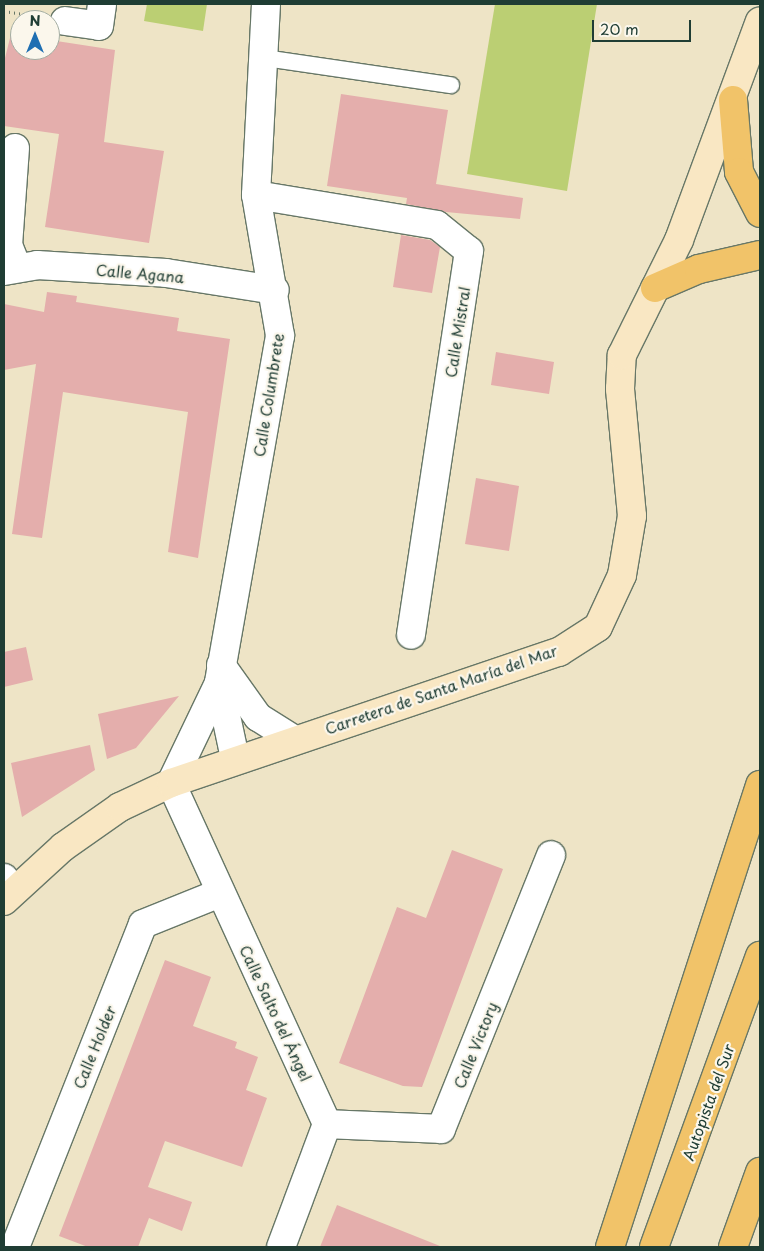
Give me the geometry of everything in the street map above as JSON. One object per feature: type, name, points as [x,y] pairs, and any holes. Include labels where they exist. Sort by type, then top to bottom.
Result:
[{"type":"highway","points":[[732,100],[739,172],[760,212]]},
{"type":"highway","points":[[654,288],[699,269],[760,254]]},
{"type":"highway","points":[[610,1247],[760,785]]},
{"type":"highway","name":"Autopista del Sur","points":[[654,1247],[760,956]]},
{"type":"highway","points":[[733,1247],[760,1172]]},
{"type":"main road","name":"Carretera de Santa María del Mar","points":[[7,889],[120,807],[170,783],[234,758],[559,652],[598,627],[622,575],[632,516],[620,388],[622,355],[679,240],[760,21]]},
{"type":"street","points":[[65,21],[99,26],[102,4]]},
{"type":"street","name":"Calle Columbrete","points":[[170,783],[220,674],[280,336],[275,290],[256,195],[266,4]]},
{"type":"street","points":[[10,269],[8,245],[15,148]]},
{"type":"street","name":"Calle Mistral","points":[[256,195],[436,225],[469,251],[411,635]]},
{"type":"street","name":"Calle Agana","points":[[10,269],[166,273],[275,290]]},
{"type":"street","points":[[220,674],[258,717],[293,739]]},
{"type":"street","name":"Calle Columbrete","points":[[220,674],[234,758]]},
{"type":"street","name":"Calle Salto del Ángel","points":[[170,783],[326,1124]]},
{"type":"street","name":"Calle Victory","points":[[326,1124],[441,1130],[551,855]]},
{"type":"street","name":"Calle Holder","points":[[15,1247],[143,924],[220,893]]},
{"type":"street","points":[[281,1247],[326,1124]]},
{"type":"lane","points":[[264,58],[451,85]]},
{"type":"green space","points":[[147,4],[207,4],[203,31],[144,21]]},
{"type":"green space","points":[[495,4],[597,4],[567,191],[467,174]]},
{"type":"building","points":[[10,38],[10,60],[60,60],[60,42],[115,50],[104,142],[164,151],[149,243],[45,227],[59,134],[4,126],[4,62]]},
{"type":"building","points":[[341,94],[448,110],[436,184],[523,198],[520,219],[446,212],[406,204],[407,198],[327,186]]},
{"type":"building","points":[[401,235],[430,240],[440,247],[432,293],[393,287]]},
{"type":"building","points":[[47,292],[77,296],[76,302],[179,318],[177,331],[230,339],[198,558],[168,552],[188,412],[63,392],[42,538],[12,534],[36,364],[4,370],[4,304],[44,312]]},
{"type":"building","points":[[496,352],[554,362],[549,394],[491,385]]},
{"type":"building","points":[[476,478],[519,486],[509,551],[465,544]]},
{"type":"building","points":[[26,647],[33,680],[4,687],[4,652]]},
{"type":"building","points":[[179,696],[136,748],[107,759],[98,714]]},
{"type":"building","points":[[90,745],[95,770],[22,817],[11,763]]},
{"type":"building","points":[[452,850],[503,869],[422,1087],[403,1086],[339,1063],[397,907],[426,918]]},
{"type":"building","points":[[165,960],[211,977],[193,1026],[237,1042],[235,1048],[258,1057],[246,1090],[267,1098],[242,1167],[165,1141],[148,1187],[192,1202],[182,1231],[149,1218],[138,1247],[88,1247],[59,1236]]},
{"type":"building","points":[[337,1205],[440,1246],[440,1247],[320,1247]]}]
